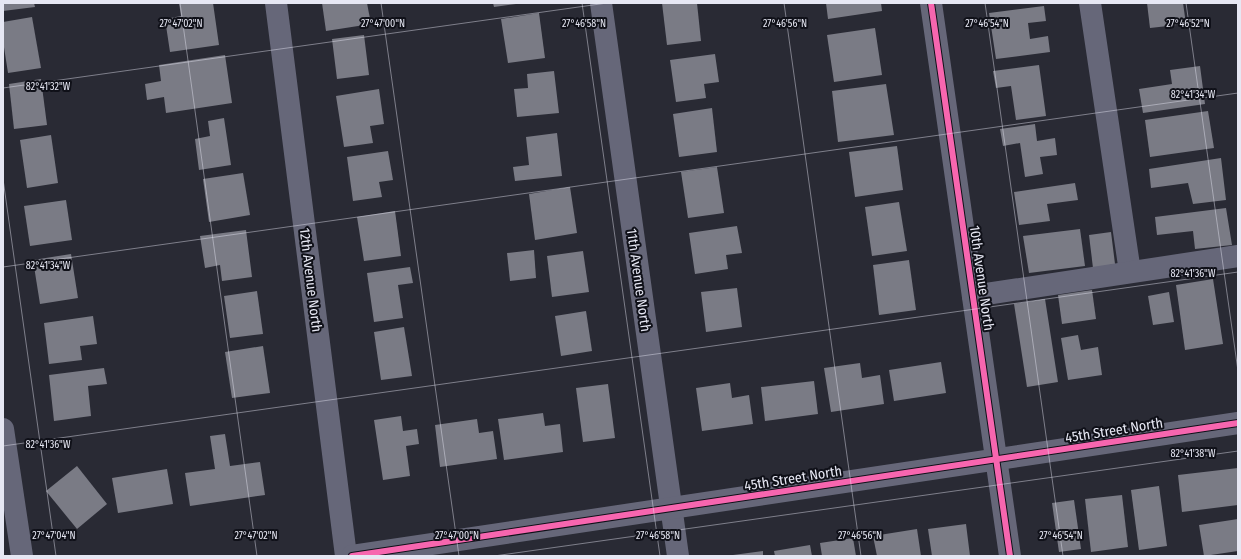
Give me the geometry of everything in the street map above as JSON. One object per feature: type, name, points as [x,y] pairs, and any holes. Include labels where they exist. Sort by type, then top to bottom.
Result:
[{"type":"street","name":"12th Avenue North","points":[[276,3],[346,556]]},
{"type":"street","name":"11th Avenue North","points":[[601,3],[678,556]]},
{"type":"street","name":"10th Avenue North","points":[[931,3],[1010,556]]},
{"type":"street","points":[[1090,3],[1130,272]]},
{"type":"street","points":[[973,296],[1238,256]]},
{"type":"street","name":"45th Street North","points":[[352,556],[1238,423]]},
{"type":"street","points":[[3,429],[5,452],[22,556]]},
{"type":"building","points":[[3,3],[34,3],[35,7],[3,11]]},
{"type":"building","points":[[179,3],[213,3],[219,45],[170,52],[165,19],[181,16]]},
{"type":"building","points":[[322,3],[367,3],[371,24],[326,31]]},
{"type":"building","points":[[493,3],[516,3],[516,4],[494,7]]},
{"type":"building","points":[[662,3],[697,3],[701,41],[667,45]]},
{"type":"building","points":[[826,3],[881,3],[882,11],[828,19]]},
{"type":"building","points":[[1147,3],[1183,3],[1186,24],[1150,28]]},
{"type":"building","points":[[1044,6],[1046,21],[1028,23],[1030,39],[1048,36],[1050,52],[996,59],[989,13]]},
{"type":"building","points":[[539,13],[545,58],[508,63],[501,19]]},
{"type":"building","points":[[32,17],[41,68],[8,73],[3,41],[3,22]]},
{"type":"building","points":[[875,28],[882,75],[834,82],[827,35]]},
{"type":"building","points":[[364,35],[369,75],[337,79],[332,39]]},
{"type":"building","points":[[715,54],[719,82],[704,84],[706,98],[676,102],[670,60]]},
{"type":"building","points":[[225,55],[232,103],[166,113],[164,97],[147,100],[145,84],[161,81],[159,65]]},
{"type":"building","points":[[1039,65],[1046,116],[1016,120],[1011,86],[996,88],[993,71]]},
{"type":"building","points":[[1200,66],[1205,104],[1143,113],[1139,89],[1172,84],[1170,70]]},
{"type":"building","points":[[554,71],[559,113],[517,117],[514,89],[528,88],[527,74]]},
{"type":"building","points":[[41,79],[47,125],[14,129],[9,84]]},
{"type":"building","points":[[886,84],[894,135],[838,142],[832,91]]},
{"type":"building","points":[[379,89],[384,124],[370,126],[373,143],[344,147],[336,96]]},
{"type":"building","points":[[712,108],[717,152],[679,157],[673,114]]},
{"type":"building","points":[[1208,111],[1214,148],[1150,157],[1145,120]]},
{"type":"building","points":[[224,118],[231,165],[199,170],[195,139],[210,136],[208,121]]},
{"type":"building","points":[[1035,124],[1037,141],[1055,138],[1057,155],[1040,157],[1043,174],[1025,177],[1020,143],[1003,146],[1000,129]]},
{"type":"building","points":[[557,133],[562,176],[515,181],[513,167],[529,165],[526,137]]},
{"type":"building","points":[[51,135],[58,183],[27,188],[20,140]]},
{"type":"building","points":[[897,146],[903,190],[855,197],[849,152]]},
{"type":"building","points":[[388,151],[393,180],[379,182],[382,197],[353,201],[347,157]]},
{"type":"building","points":[[1221,158],[1226,200],[1193,204],[1188,183],[1151,188],[1149,169]]},
{"type":"building","points":[[717,167],[724,213],[688,218],[681,172]]},
{"type":"building","points":[[243,173],[250,215],[209,222],[203,179]]},
{"type":"building","points":[[1075,183],[1078,200],[1047,204],[1050,221],[1019,225],[1014,192]]},
{"type":"building","points":[[570,187],[577,233],[535,240],[529,194]]},
{"type":"building","points":[[66,200],[72,240],[30,246],[24,206]]},
{"type":"building","points":[[899,202],[907,251],[872,256],[865,207]]},
{"type":"building","points":[[1226,208],[1232,245],[1195,249],[1193,231],[1157,235],[1155,217]]},
{"type":"building","points":[[395,211],[401,256],[364,261],[357,217]]},
{"type":"building","points":[[737,226],[742,253],[726,255],[728,269],[695,274],[689,233]]},
{"type":"building","points":[[1080,229],[1085,266],[1029,273],[1023,236]]},
{"type":"building","points":[[246,230],[252,277],[222,281],[220,265],[205,268],[200,236]]},
{"type":"building","points":[[1111,232],[1115,264],[1093,268],[1089,235]]},
{"type":"building","points":[[534,250],[536,278],[510,281],[507,253]]},
{"type":"building","points":[[583,251],[589,292],[552,297],[547,256]]},
{"type":"building","points":[[71,254],[78,298],[40,304],[33,260]]},
{"type":"building","points":[[909,260],[916,310],[879,315],[873,265]]},
{"type":"building","points":[[410,267],[413,283],[398,285],[403,318],[374,322],[367,273]]},
{"type":"building","points":[[1213,279],[1223,344],[1185,350],[1176,285]]},
{"type":"building","points":[[737,288],[742,327],[706,332],[701,292]]},
{"type":"building","points":[[1092,290],[1096,319],[1062,324],[1058,295]]},
{"type":"building","points":[[257,291],[263,334],[230,338],[224,296]]},
{"type":"building","points":[[1169,292],[1174,322],[1153,325],[1148,296]]},
{"type":"building","points":[[1045,299],[1058,382],[1027,387],[1014,304]]},
{"type":"building","points":[[586,311],[592,351],[561,356],[555,316]]},
{"type":"building","points":[[93,316],[97,344],[80,346],[82,360],[49,364],[44,323]]},
{"type":"building","points":[[404,327],[412,376],[381,380],[374,332]]},
{"type":"building","points":[[1078,335],[1081,350],[1098,347],[1102,375],[1068,380],[1061,338]]},
{"type":"building","points":[[263,346],[270,393],[232,398],[225,352]]},
{"type":"building","points":[[941,362],[946,393],[894,401],[889,370]]},
{"type":"building","points":[[860,363],[862,378],[880,375],[884,404],[831,412],[824,368]]},
{"type":"building","points":[[104,368],[107,384],[88,386],[91,416],[54,421],[49,375]]},
{"type":"building","points":[[814,381],[818,414],[765,421],[761,387]]},
{"type":"building","points":[[730,383],[732,398],[749,395],[753,424],[702,431],[696,388]]},
{"type":"building","points":[[608,384],[615,438],[583,442],[576,388]]},
{"type":"building","points":[[543,413],[545,426],[560,424],[563,452],[504,460],[498,419]]},
{"type":"building","points":[[401,416],[403,431],[417,429],[419,444],[406,446],[410,476],[383,480],[374,420]]},
{"type":"building","points":[[477,419],[479,433],[493,431],[497,459],[440,467],[435,425]]},
{"type":"building","points":[[225,434],[230,466],[260,462],[265,495],[190,506],[185,473],[215,469],[210,436]]},
{"type":"building","points":[[77,466],[107,504],[77,529],[46,491]]},
{"type":"building","points":[[1238,468],[1238,505],[1182,512],[1178,475]]},
{"type":"building","points":[[167,469],[173,504],[118,513],[112,478]]},
{"type":"building","points":[[1159,486],[1167,546],[1139,550],[1131,490]]},
{"type":"building","points":[[1122,495],[1128,547],[1091,552],[1085,499]]},
{"type":"building","points":[[1074,500],[1081,549],[1059,552],[1052,503]]},
{"type":"building","points":[[1238,519],[1238,551],[1204,556],[1199,525]]},
{"type":"building","points":[[966,524],[970,556],[932,556],[928,529]]},
{"type":"building","points":[[917,529],[921,556],[877,556],[873,536]]},
{"type":"building","points":[[853,538],[856,556],[822,556],[820,543]]},
{"type":"building","points":[[810,545],[812,556],[775,556],[774,551]]},
{"type":"building","points":[[763,551],[763,556],[733,556],[733,555]]},
{"type":"cycle path","points":[[931,3],[1010,556]]},
{"type":"cycle path","points":[[352,556],[1238,423]]}]
